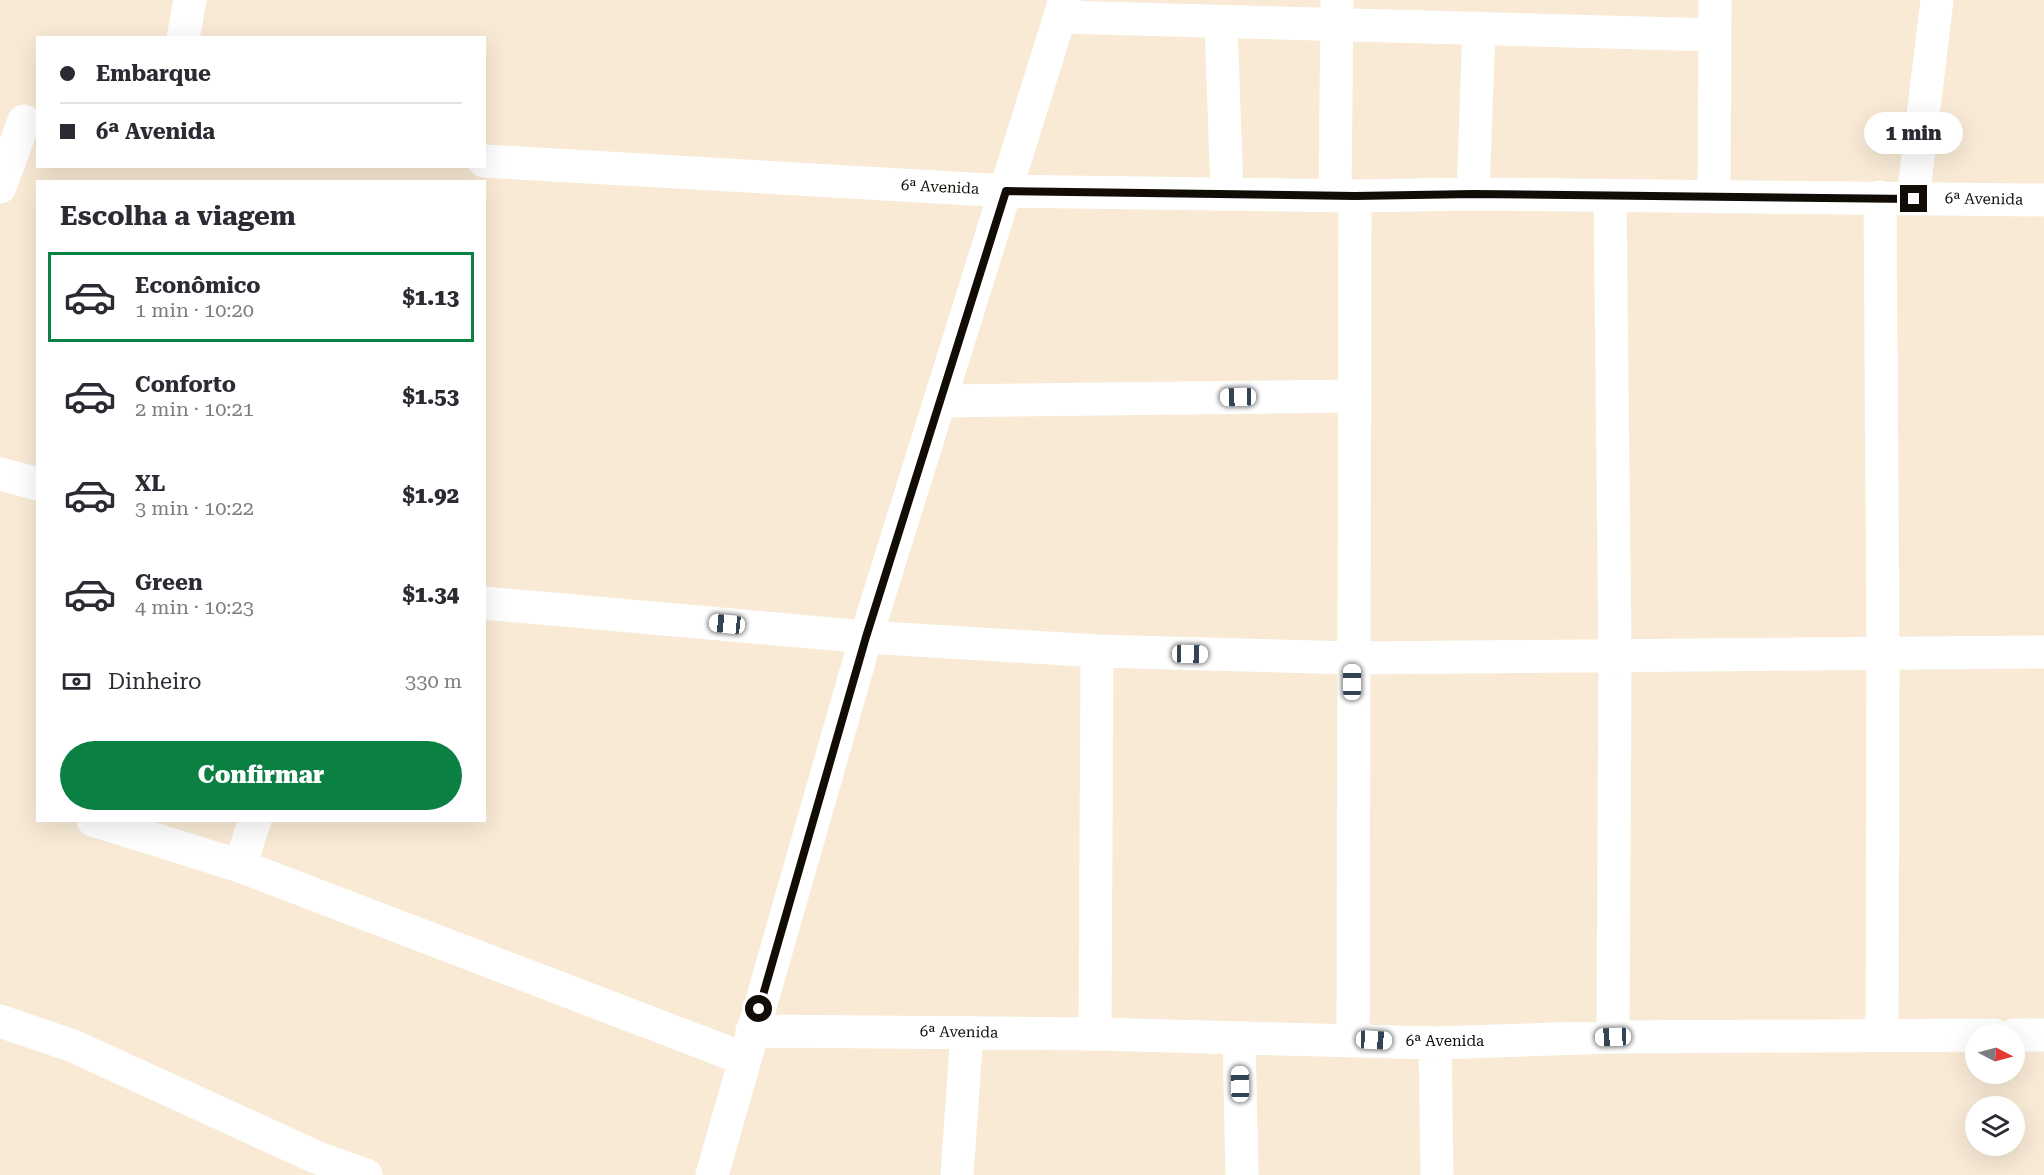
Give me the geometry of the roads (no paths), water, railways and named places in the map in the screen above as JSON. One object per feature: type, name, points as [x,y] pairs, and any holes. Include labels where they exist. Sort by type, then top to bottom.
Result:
[{"type":"street","points":[[183,36],[189,0]]},
{"type":"street","points":[[1714,197],[1715,0]]},
{"type":"street","points":[[1914,199],[1937,0]]},
{"type":"street","points":[[712,1175],[866,637],[1062,9],[1221,22],[1337,12],[1479,28],[1715,35]]},
{"type":"street","points":[[1337,12],[1353,396],[1353,1039]]},
{"type":"street","points":[[1221,22],[1227,194]]},
{"type":"street","points":[[1473,194],[1479,28]]},
{"type":"street","points":[[0,187],[20,119]]},
{"type":"street","name":"6ª Avenida","points":[[486,161],[1006,191],[1345,196],[1473,194],[2044,200]]},
{"type":"street","points":[[1610,197],[1615,655],[1613,1037]]},
{"type":"street","points":[[1880,197],[1883,652],[1882,1035]]},
{"type":"street","points":[[940,401],[1353,396]]},
{"type":"street","points":[[0,474],[36,483]]},
{"type":"street","points":[[486,603],[866,637],[1097,651],[1352,658],[2044,652]]},
{"type":"street","points":[[1095,1034],[1097,651]]},
{"type":"street","points":[[99,822],[240,866],[749,1045]]},
{"type":"street","points":[[240,866],[254,822]]},
{"type":"street","points":[[0,1021],[73,1046],[318,1158],[366,1175]]},
{"type":"street","points":[[957,1175],[967,1032]]},
{"type":"street","name":"6ª Avenida","points":[[749,1045],[967,1032],[1353,1039],[1436,1043],[1613,1037],[1965,1035]]},
{"type":"street","points":[[2025,1035],[2044,1035]]},
{"type":"street","points":[[1239,1038],[1242,1175]]},
{"type":"street","points":[[1436,1043],[1437,1175]]}]
